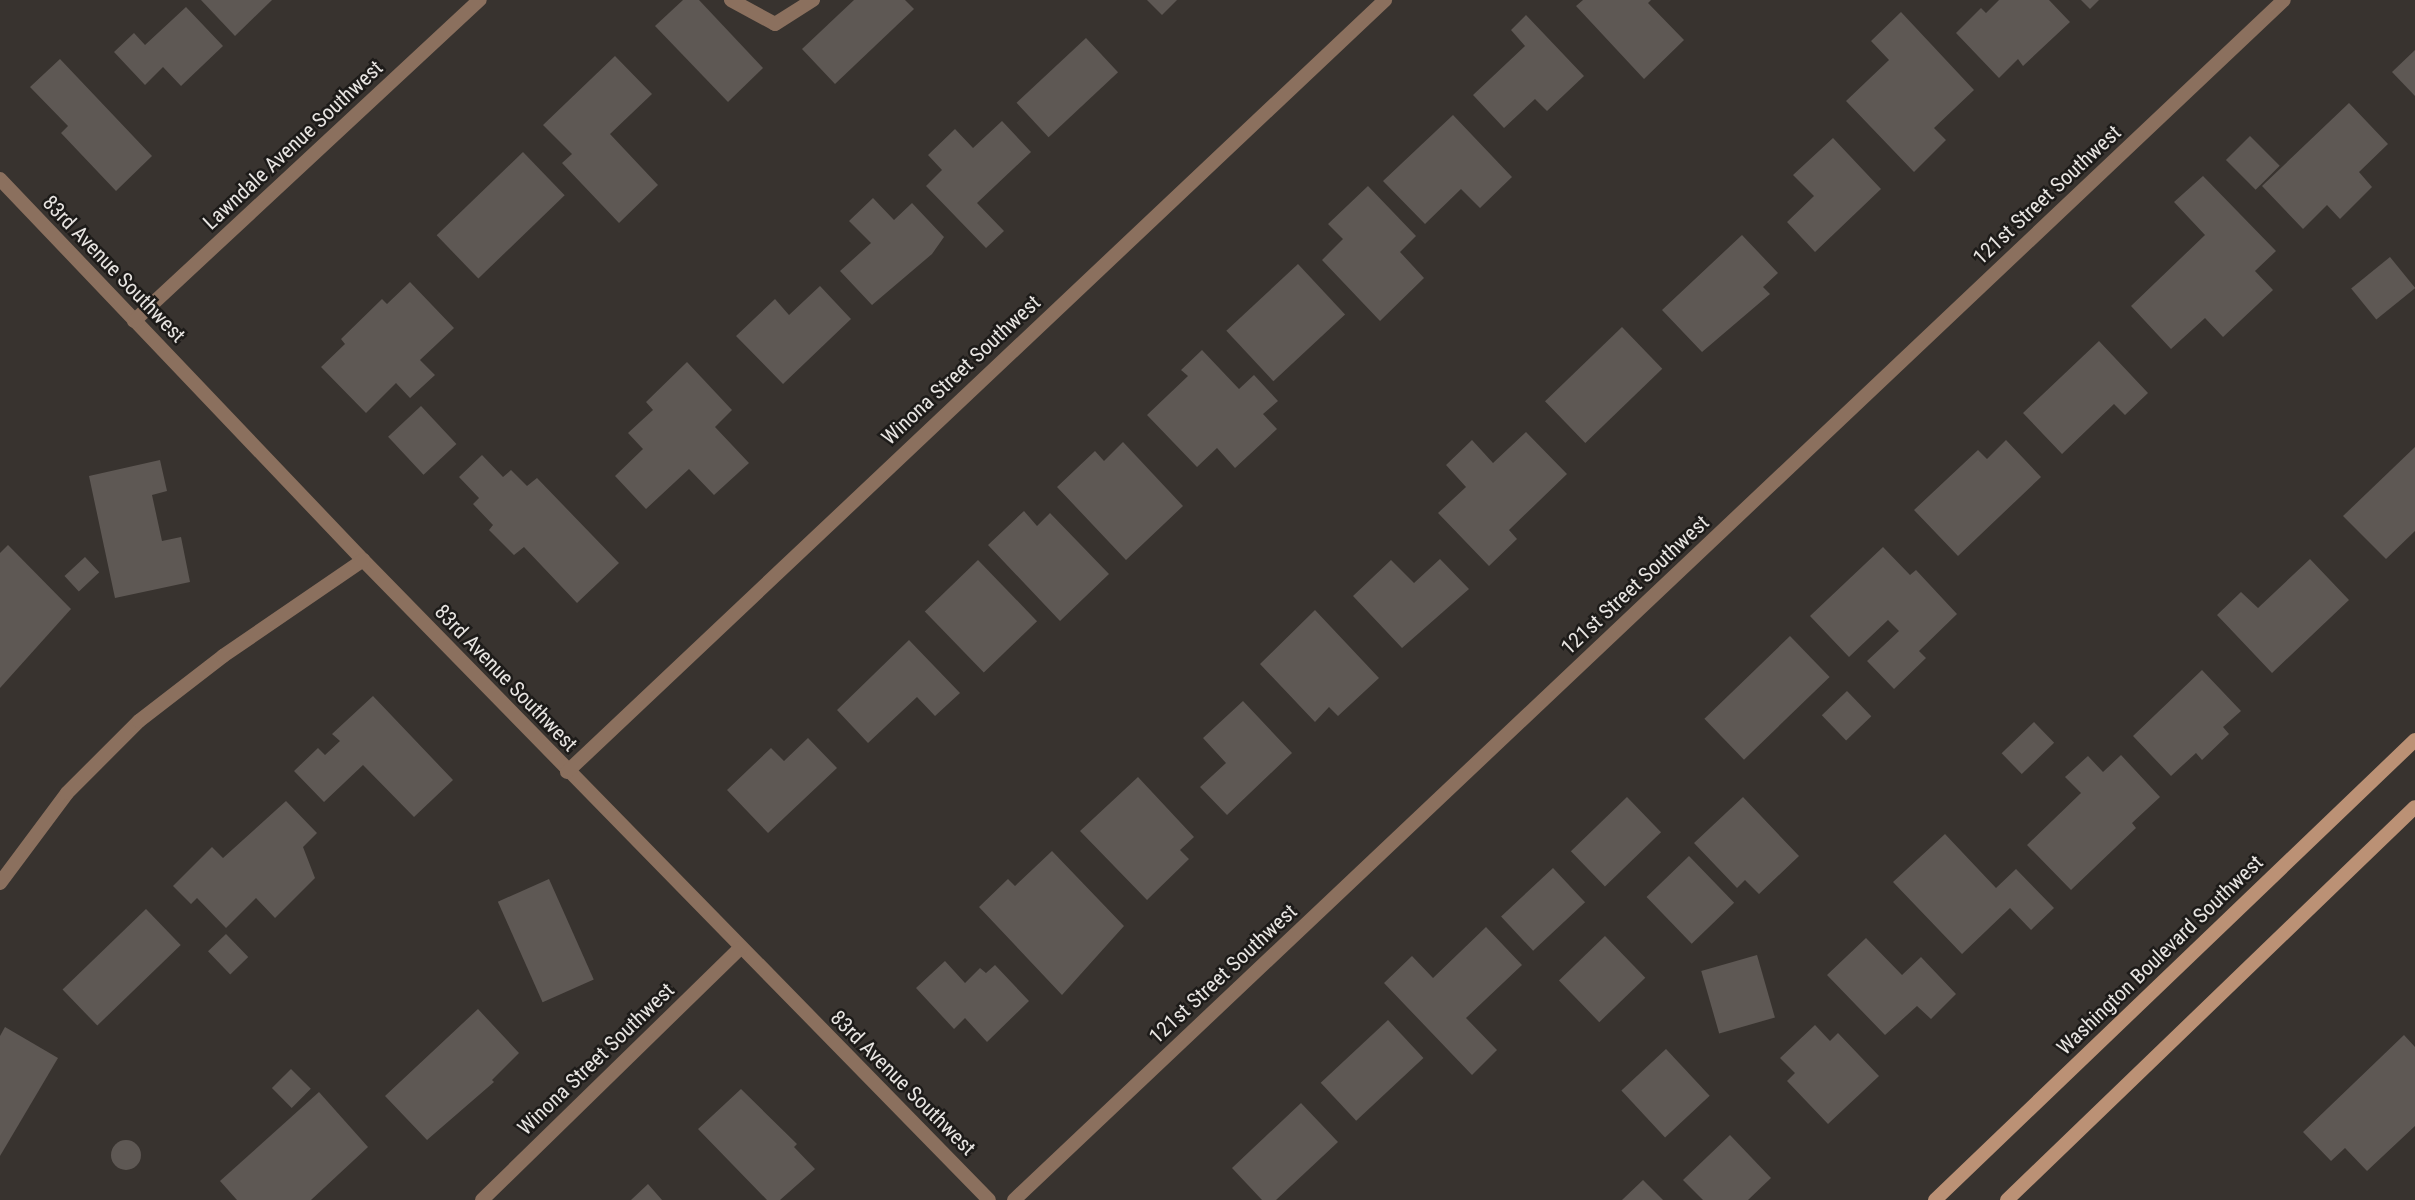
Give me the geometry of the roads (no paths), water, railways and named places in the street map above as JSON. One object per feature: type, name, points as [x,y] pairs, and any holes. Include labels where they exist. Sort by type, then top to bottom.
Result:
[{"type":"main road","name":"Washington Boulevard Southwest","points":[[1935,1200],[2415,740]]},
{"type":"main road","points":[[2007,1200],[2415,807]]},
{"type":"street","name":"Lawndale Avenue Southwest","points":[[135,321],[480,0]]},
{"type":"street","points":[[731,0],[775,24],[813,0]]},
{"type":"street","name":"Winona Street Southwest","points":[[567,772],[1385,0]]},
{"type":"street","name":"121st Street Southwest","points":[[1014,1200],[2284,0]]},
{"type":"street","name":"83rd Avenue Southwest","points":[[0,179],[567,772],[989,1200]]},
{"type":"street","points":[[0,883],[67,793],[139,720],[223,656],[363,560]]},
{"type":"street","name":"Winona Street Southwest","points":[[482,1200],[740,948]]}]
